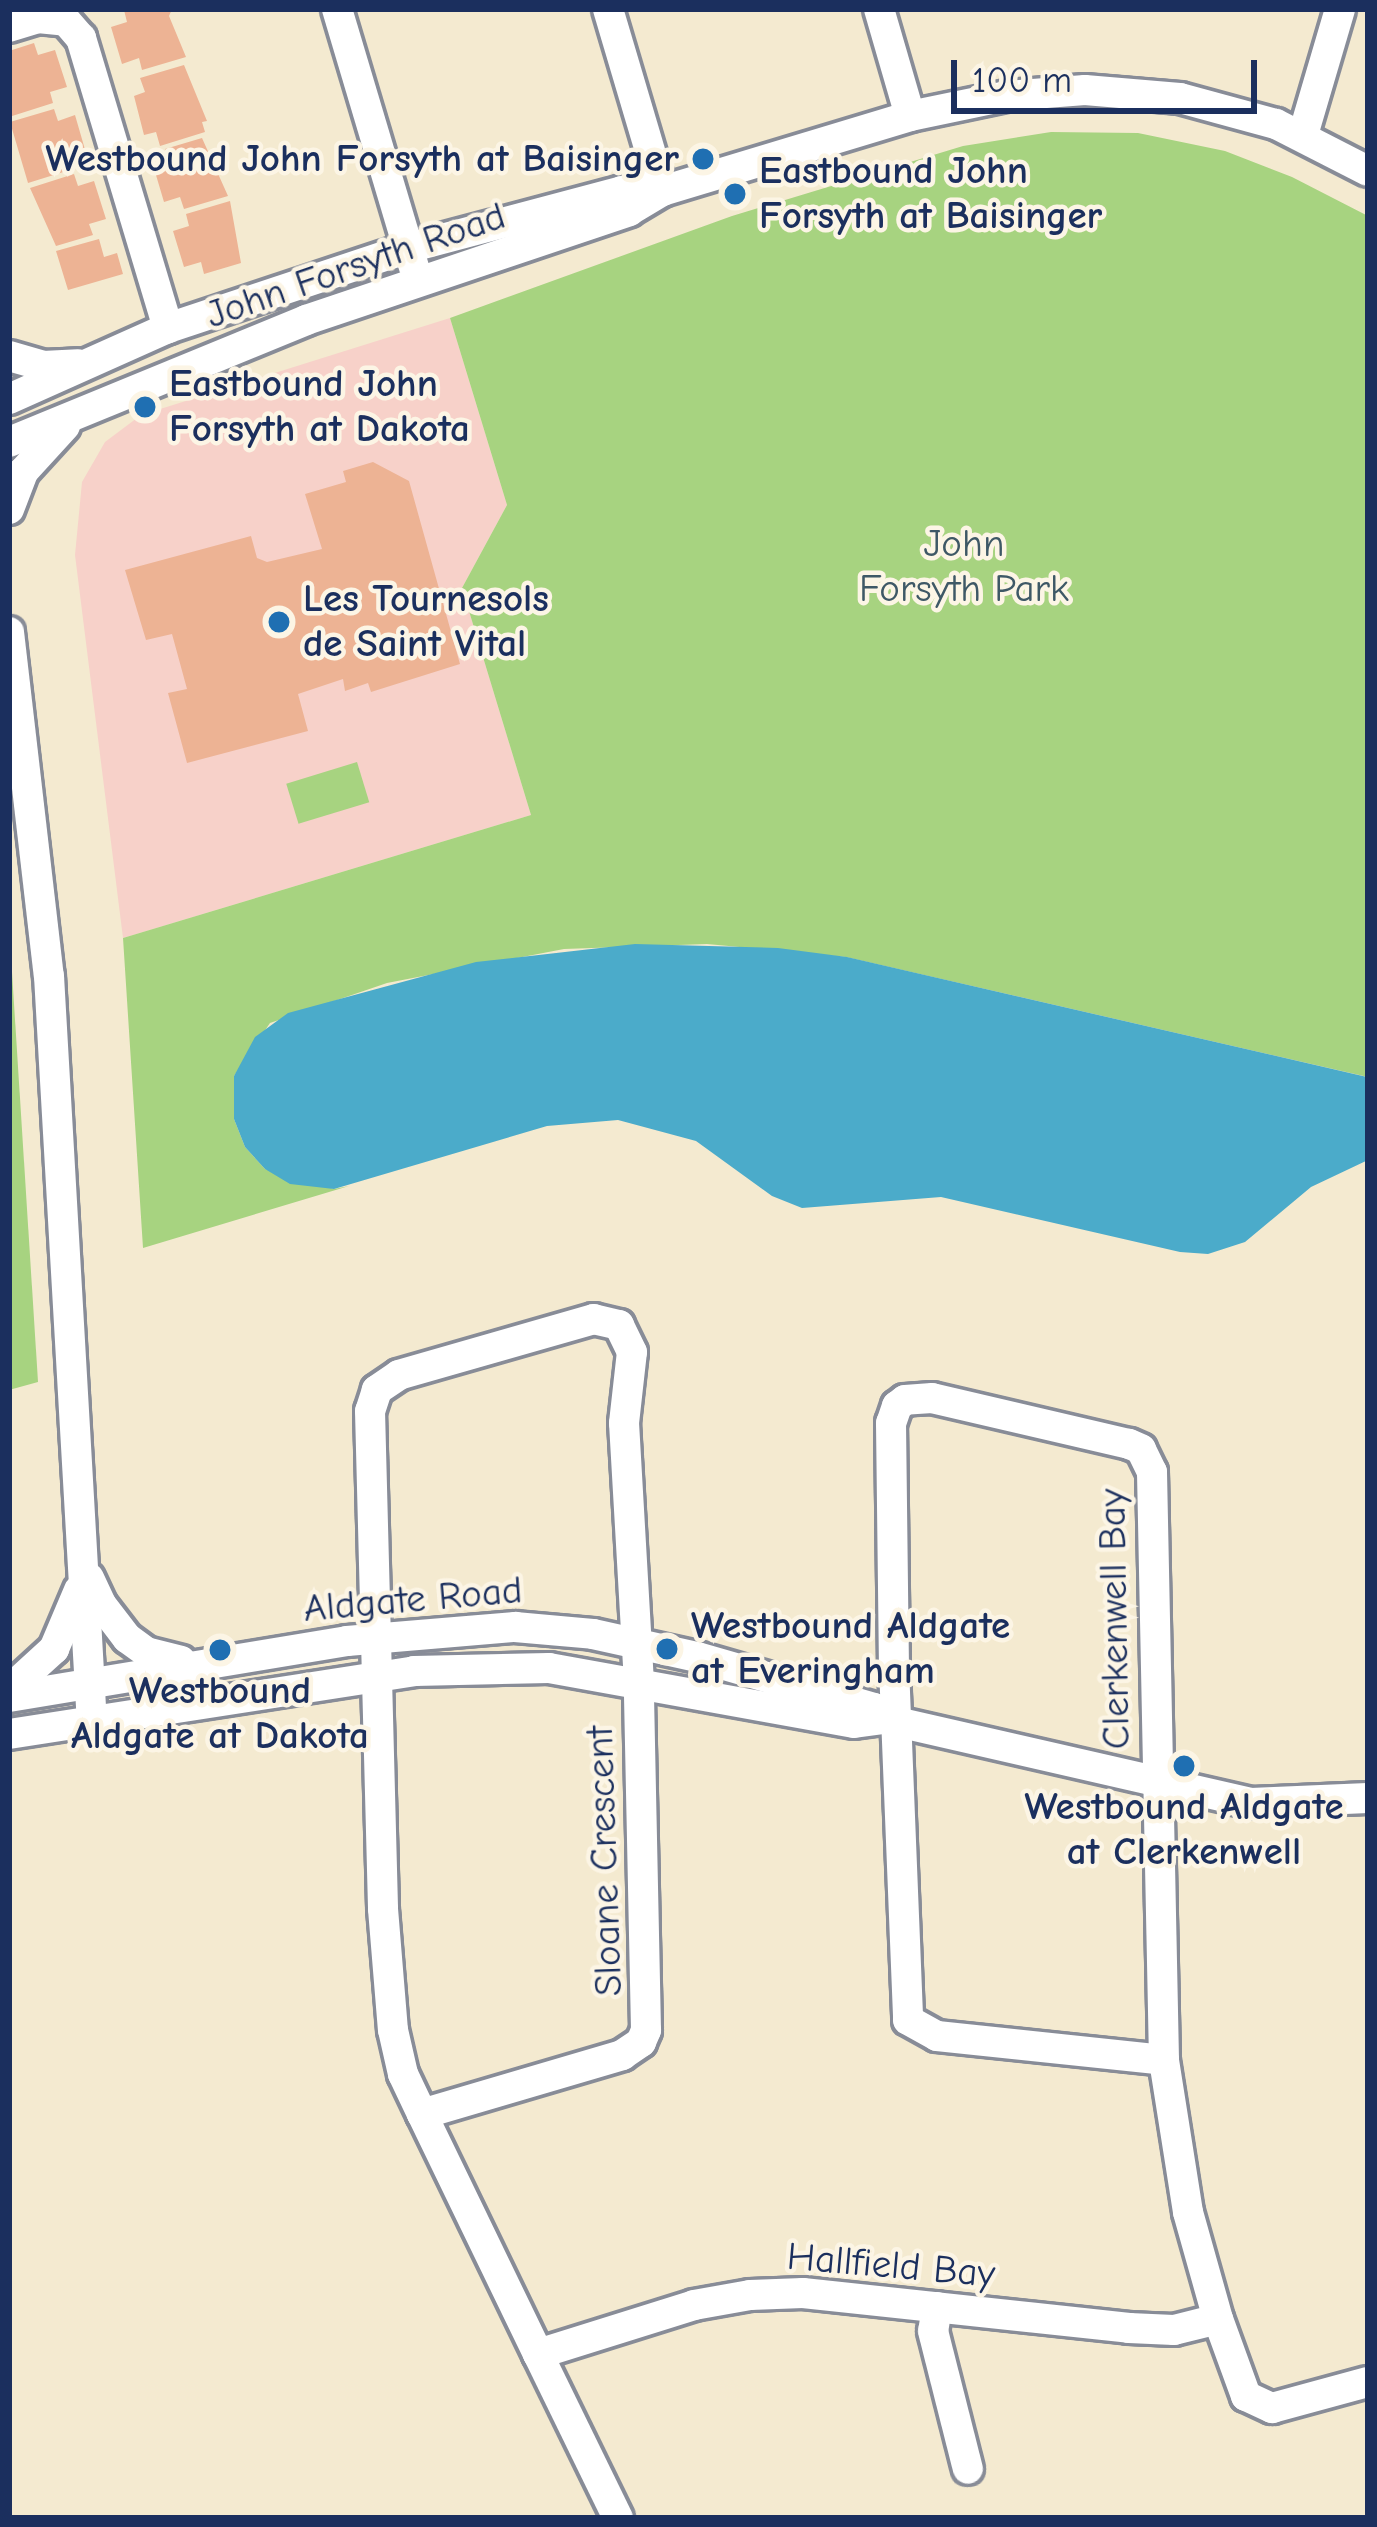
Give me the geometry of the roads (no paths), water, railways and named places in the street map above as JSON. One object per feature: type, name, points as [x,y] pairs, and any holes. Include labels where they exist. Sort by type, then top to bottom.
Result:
[{"type":"street","points":[[337,9],[419,284]]},
{"type":"street","points":[[608,9],[662,191]]},
{"type":"street","points":[[878,9],[910,116]]},
{"type":"street","points":[[1303,135],[1340,9]]},
{"type":"street","name":"John Forsyth Road","points":[[9,27],[38,18],[66,21],[81,38],[168,328]]},
{"type":"street","name":"John Forsyth Road","points":[[9,442],[306,320],[629,211],[662,191],[910,116],[1007,96],[1131,92],[1202,103],[1303,135],[1368,171]]},
{"type":"street","name":"John Forsyth Road","points":[[9,400],[168,328],[408,248],[622,190],[662,191]]},
{"type":"street","points":[[9,356],[44,366],[96,364]]},
{"type":"street","points":[[9,509],[29,464],[82,412]]},
{"type":"street","points":[[9,632],[49,976],[92,1723]]},
{"type":"street","points":[[619,2518],[403,2074],[387,1992],[370,1412],[377,1390],[399,1375],[594,1318],[619,1325],[632,1352],[624,1423],[638,1662]]},
{"type":"street","name":"Clerkenwell Bay","points":[[890,1721],[891,1423],[897,1406],[905,1400],[932,1398],[1129,1444],[1148,1461],[1157,1784]]},
{"type":"street","points":[[84,1567],[101,1604],[127,1637],[166,1659],[199,1664]]},
{"type":"street","points":[[9,1694],[55,1649],[84,1567]]},
{"type":"street","name":"Aldgate Road","points":[[9,1734],[92,1723],[377,1657]]},
{"type":"street","name":"Aldgate Road","points":[[9,1694],[199,1664],[377,1657],[589,1672],[638,1662],[854,1723],[890,1721],[1251,1803],[1368,1798]]},
{"type":"street","name":"Sloane Crescent","points":[[422,2114],[622,2055],[640,2042],[649,2007],[638,1662]]},
{"type":"street","points":[[890,1721],[908,2020],[937,2036],[1164,2060]]},
{"type":"street","points":[[1157,1784],[1164,2060],[1184,2190],[1218,2319],[1246,2396],[1272,2408],[1368,2382]]},
{"type":"street","name":"Hallfield Bay","points":[[538,2354],[694,2305],[750,2295],[803,2293],[1129,2328],[1174,2330],[1218,2319]]},
{"type":"street","points":[[937,2307],[933,2331],[968,2469]]},
{"type":"water","points":[[635,944],[778,948],[847,957],[1367,1077],[1368,1160],[1311,1187],[1245,1242],[1208,1254],[1180,1252],[941,1197],[802,1208],[772,1196],[696,1141],[618,1120],[547,1126],[334,1189],[290,1184],[265,1169],[245,1147],[234,1119],[234,1076],[255,1037],[288,1013],[476,962]]},
{"type":"place","name":"Westbound John Forsyth at Baisinger","points":[[703,159]]},
{"type":"place","name":"Eastbound John Forsyth at Baisinger","points":[[735,194]]},
{"type":"place","name":"Eastbound John Forsyth at Dakota","points":[[145,407]]},
{"type":"place","name":"Les Tournesols de Saint Vital","points":[[279,622]]},
{"type":"place","name":"Westbound Aldgate at Everingham","points":[[667,1649]]},
{"type":"place","name":"Westbound Aldgate at Dakota","points":[[220,1650]]},
{"type":"place","name":"Westbound Aldgate at Clerkenwell","points":[[1184,1766]]},
{"type":"park label","name":"John Forsyth Park","points":[[964,568]]}]
